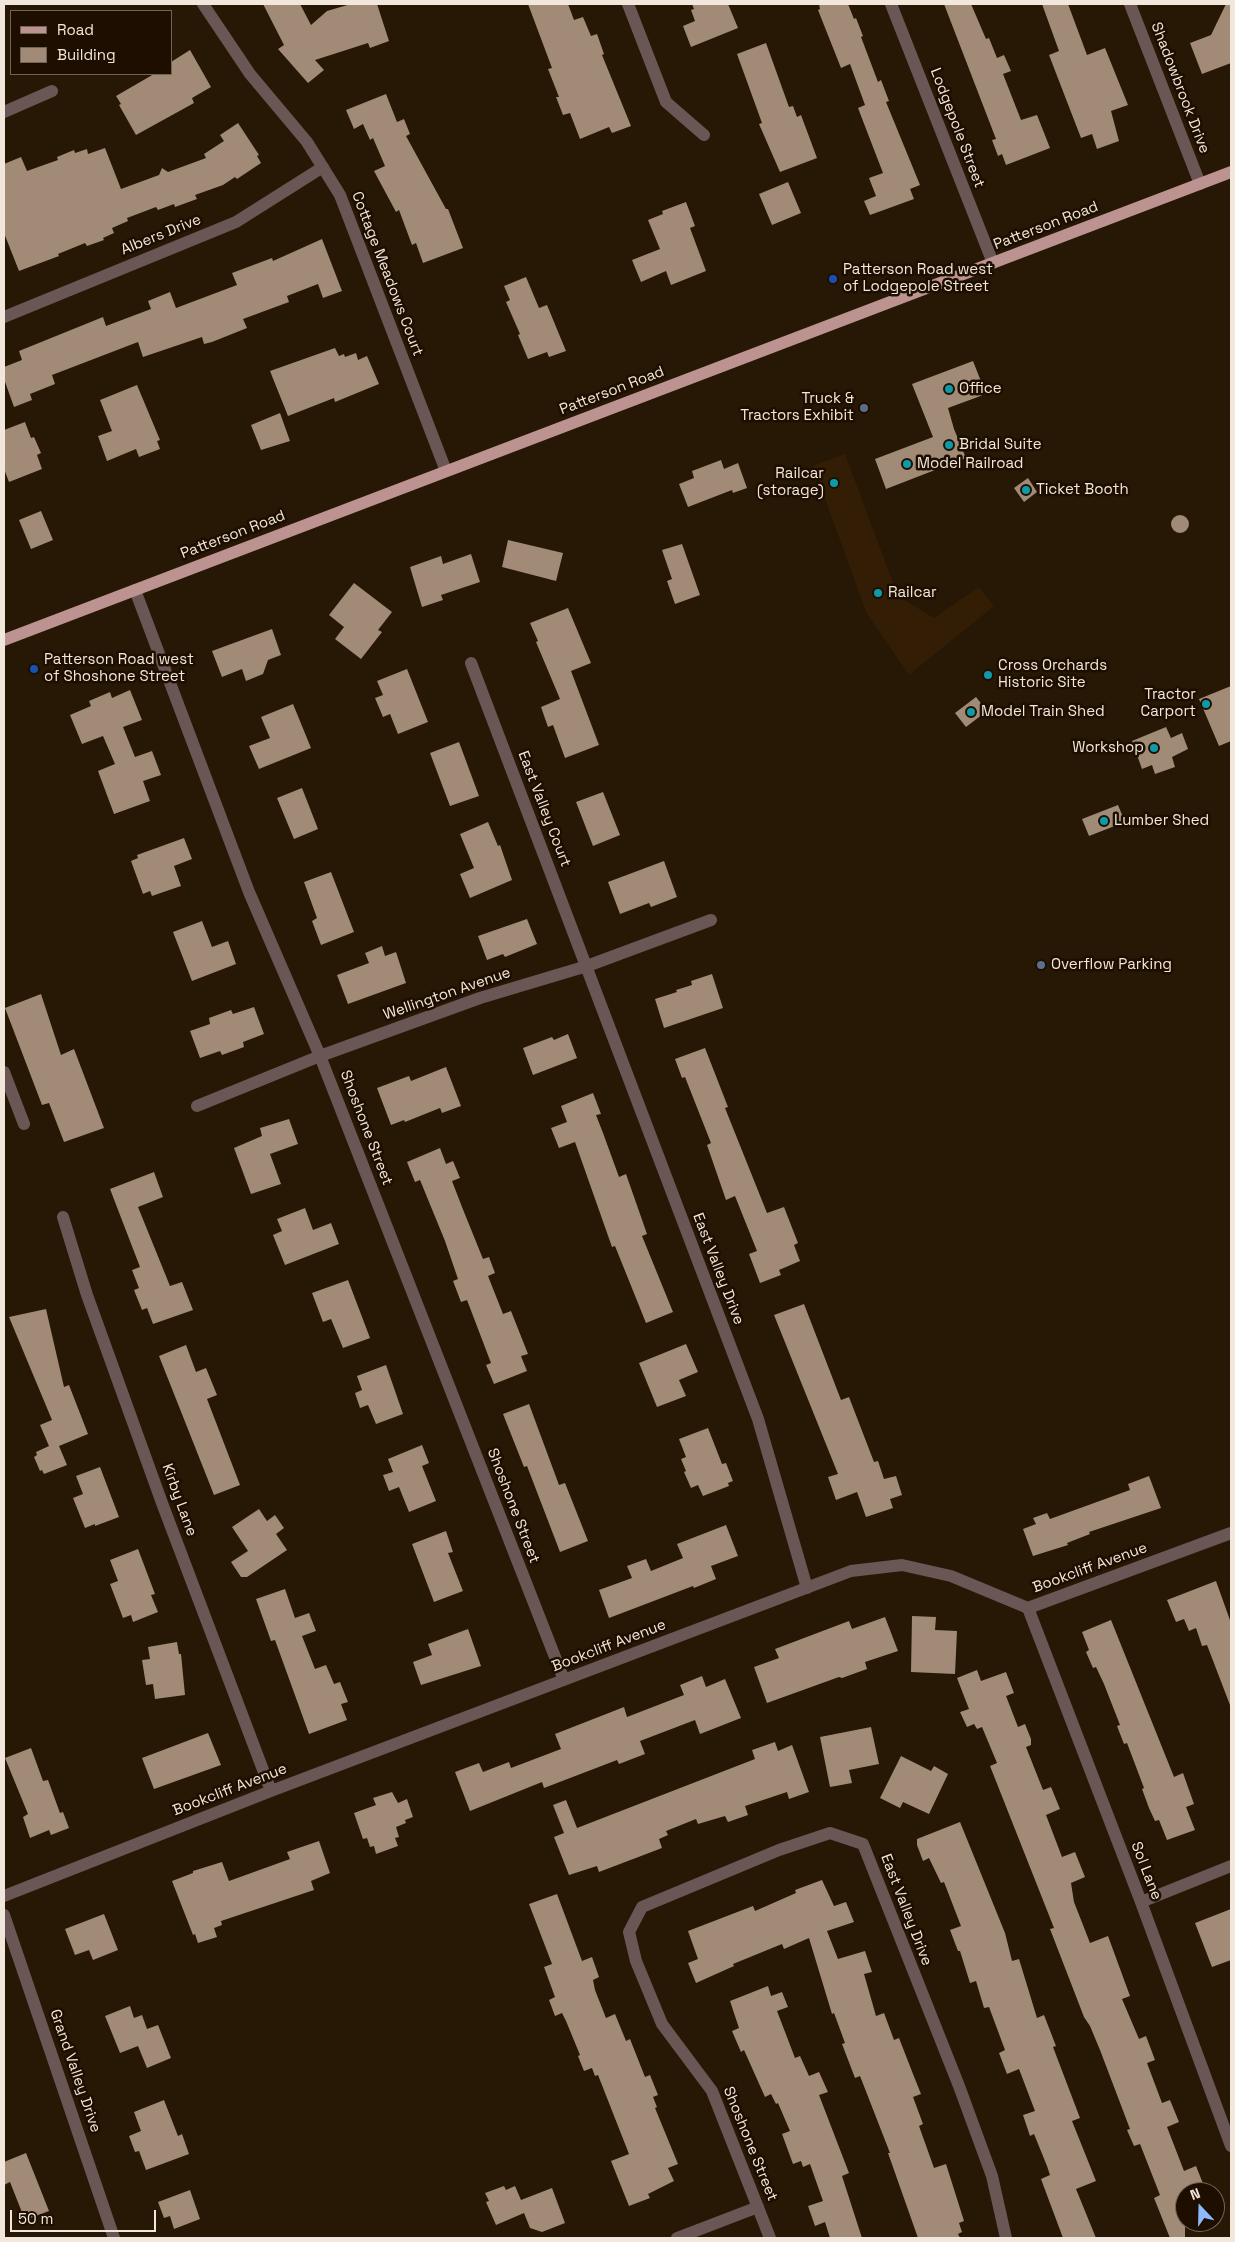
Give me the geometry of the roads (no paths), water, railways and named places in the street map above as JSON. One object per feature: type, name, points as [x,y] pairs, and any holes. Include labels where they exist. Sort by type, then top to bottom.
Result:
[{"type":"main road","name":"Patterson Road","points":[[4,640],[1231,172]]},
{"type":"street","name":"Cottage Meadows Court","points":[[203,4],[250,74],[306,142],[340,195],[446,471]]},
{"type":"street","points":[[628,4],[666,102],[704,135]]},
{"type":"street","name":"Lodgepole Street","points":[[891,4],[993,263]]},
{"type":"street","name":"Shadowbrook Drive","points":[[1130,4],[1200,184]]},
{"type":"street","points":[[4,112],[52,91]]},
{"type":"street","name":"Albers Drive","points":[[4,317],[236,222],[323,167]]},
{"type":"street","name":"Shoshone Street","points":[[135,590],[249,892],[320,1056],[564,1680]]},
{"type":"street","name":"East Valley Court","points":[[471,663],[587,966]]},
{"type":"street","name":"Wellington Avenue","points":[[197,1106],[320,1056],[480,998],[587,966],[711,920]]},
{"type":"street","name":"East Valley Drive","points":[[587,966],[758,1419],[807,1588]]},
{"type":"street","points":[[4,1072],[24,1124]]},
{"type":"street","name":"Kirby Lane","points":[[63,1217],[87,1295],[162,1503],[271,1791]]},
{"type":"street","name":"Bookcliff Avenue","points":[[4,1896],[271,1791],[851,1570],[902,1565],[951,1576],[1028,1608],[1231,1533]]},
{"type":"street","name":"Sol Lane","points":[[1028,1608],[1141,1902],[1231,2146]]},
{"type":"street","name":"East Valley Drive","points":[[629,1932],[642,1907],[779,1850],[830,1833],[863,1844],[960,2086],[992,2176],[1006,2238]]},
{"type":"street","points":[[1141,1902],[1231,1866]]},
{"type":"street","name":"Grand Valley Drive","points":[[4,1915],[114,2238]]},
{"type":"street","name":"Shoshone Street","points":[[629,1932],[636,1961],[662,2024],[712,2092],[770,2238]]},
{"type":"street","points":[[677,2238],[758,2207]]},
{"type":"place","name":"Patterson Road west of Lodgepole Street","points":[[833,279]]},
{"type":"place","name":"Office","points":[[949,389]]},
{"type":"place","name":"Truck & Tractors Exhibit","points":[[864,408]]},
{"type":"place","name":"Bridal Suite","points":[[949,445]]},
{"type":"place","name":"Model Railroad","points":[[907,464]]},
{"type":"place","name":"Railcar (storage)","points":[[834,483]]},
{"type":"place","name":"Ticket Booth","points":[[1026,490]]},
{"type":"place","name":"Railcar","points":[[878,593]]},
{"type":"place","name":"Patterson Road west of Shoshone Street","points":[[34,669]]},
{"type":"place","name":"Cross Orchards Historic Site","points":[[988,675]]},
{"type":"place","name":"Tractor Carport","points":[[1206,704]]},
{"type":"place","name":"Model Train Shed","points":[[971,712]]},
{"type":"place","name":"Workshop","points":[[1154,748]]},
{"type":"place","name":"Lumber Shed","points":[[1104,821]]},
{"type":"place","name":"Overflow Parking","points":[[1041,965]]}]
